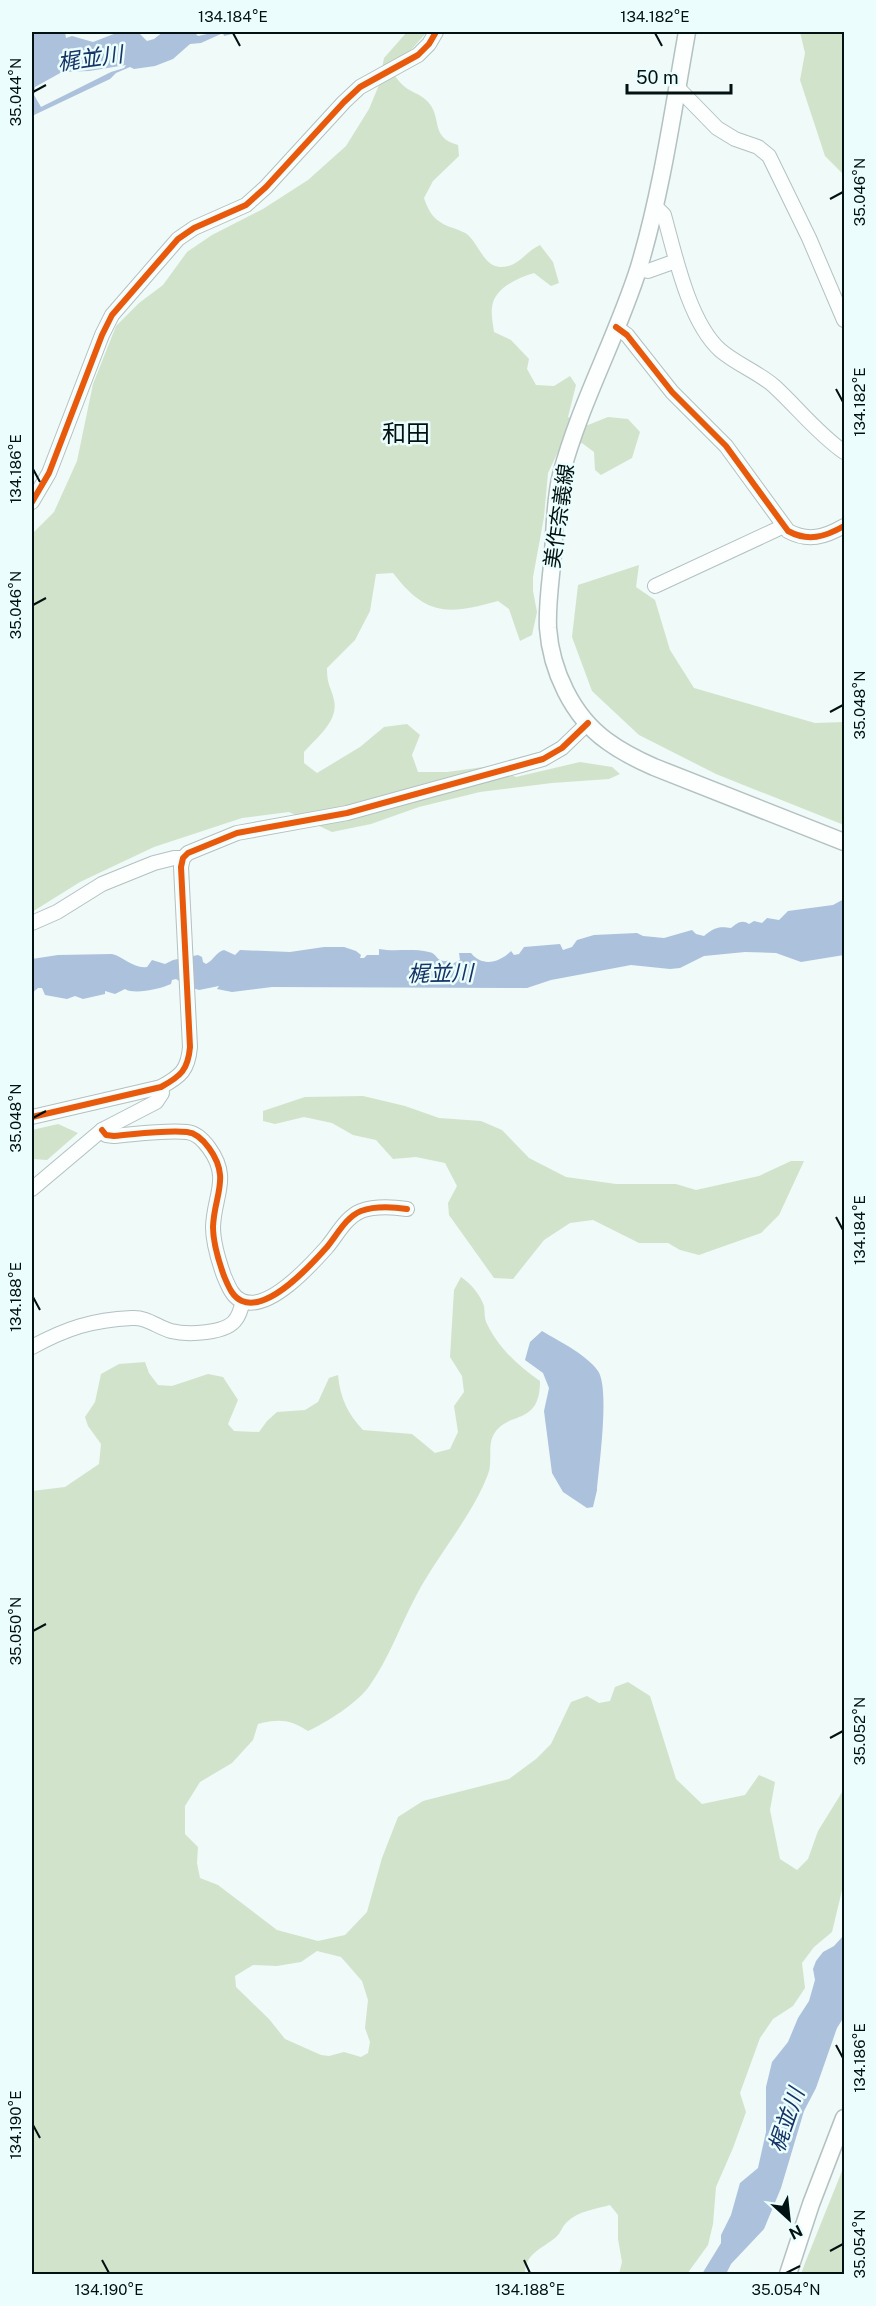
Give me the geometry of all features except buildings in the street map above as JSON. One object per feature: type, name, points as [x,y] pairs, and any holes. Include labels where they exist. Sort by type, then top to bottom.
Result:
[{"type":"main road","name":"美作奈義線","points":[[687,32],[655,206],[638,269],[570,445],[561,477],[549,602],[548,627],[551,654],[557,674],[572,702],[605,740],[654,767],[844,842]]},
{"type":"main road","points":[[788,2274],[811,2204],[844,2118]]},
{"type":"street","points":[[32,502],[48,473],[102,335],[112,315],[125,298],[178,239],[194,228],[246,205],[266,187],[360,87],[418,55],[436,32]]},
{"type":"street","points":[[677,87],[717,128],[735,140],[758,147],[769,156],[809,238],[844,320]]},
{"type":"street","points":[[655,206],[664,215],[688,298],[714,343],[722,352],[770,383],[817,431],[844,452]]},
{"type":"street","points":[[638,269],[648,271],[676,261]]},
{"type":"street","points":[[616,327],[623,330],[672,392],[726,446],[788,531],[799,537],[809,538],[820,537],[844,526]]},
{"type":"street","points":[[655,586],[784,526]]},
{"type":"street","points":[[32,923],[57,912],[102,884],[154,863],[183,858],[202,846],[237,833],[347,813],[543,759],[562,748],[588,723]]},
{"type":"street","points":[[32,1117],[161,1087],[185,1070],[189,1061],[181,867],[183,858]]},
{"type":"street","points":[[32,1189],[102,1130],[156,1102],[162,1093],[161,1087]]},
{"type":"street","points":[[102,1130],[106,1135],[114,1136],[190,1132],[207,1145],[219,1166],[221,1175],[213,1228],[216,1245],[227,1284],[235,1297],[243,1302],[252,1303],[263,1300],[290,1284],[310,1265],[351,1217],[360,1211],[372,1208],[407,1209]]},
{"type":"street","points":[[32,1347],[82,1324],[134,1318],[145,1319],[171,1331],[213,1332],[232,1324],[243,1302]]},
{"type":"green space","points":[[407,32],[427,32],[411,50],[396,59],[395,76],[405,87],[426,100],[431,106],[443,137],[458,145],[459,156],[433,181],[424,198],[429,210],[439,221],[468,235],[494,266],[512,265],[540,245],[553,262],[559,283],[551,286],[534,273],[502,289],[493,301],[494,332],[511,340],[529,359],[527,369],[536,385],[554,386],[570,376],[576,385],[568,417],[588,425],[608,417],[628,419],[640,432],[632,458],[601,475],[595,470],[594,452],[582,443],[558,452],[548,473],[544,517],[533,577],[537,612],[532,635],[520,641],[509,609],[498,601],[465,609],[439,608],[416,597],[393,573],[376,574],[370,611],[355,640],[327,668],[335,708],[330,722],[304,752],[304,763],[317,773],[360,747],[384,727],[407,724],[420,735],[412,755],[418,772],[447,772],[491,766],[516,777],[580,762],[612,767],[620,774],[609,779],[480,792],[419,807],[371,824],[332,832],[289,812],[242,818],[154,847],[80,882],[32,912],[32,534],[54,512],[77,461],[93,384],[116,326],[139,303],[163,285],[187,252],[212,235],[263,209],[308,180],[346,146],[369,109],[379,85],[384,58]]},
{"type":"green space","points":[[800,32],[844,32],[844,175],[825,156],[800,80],[805,53]]},
{"type":"green space","points":[[639,565],[636,587],[655,600],[670,650],[694,688],[815,723],[844,722],[844,825],[716,774],[639,735],[592,691],[572,637],[578,585]]},
{"type":"green space","points":[[363,1096],[405,1106],[439,1118],[481,1121],[502,1130],[529,1158],[566,1177],[616,1184],[676,1184],[696,1190],[759,1176],[791,1161],[804,1161],[779,1215],[761,1233],[699,1255],[680,1250],[668,1243],[639,1243],[593,1220],[570,1223],[544,1240],[513,1279],[494,1278],[449,1215],[448,1203],[457,1186],[445,1163],[416,1157],[393,1159],[376,1140],[353,1135],[332,1123],[304,1117],[275,1124],[263,1121],[263,1111],[305,1097]]},
{"type":"green space","points":[[58,1124],[78,1133],[47,1160],[32,1159],[32,1130]]},
{"type":"green space","points":[[461,1277],[472,1286],[484,1306],[486,1322],[497,1341],[517,1363],[540,1381],[539,1396],[535,1405],[529,1412],[507,1422],[494,1434],[489,1469],[473,1505],[424,1581],[383,1664],[365,1692],[342,1711],[308,1731],[284,1721],[258,1724],[253,1740],[232,1763],[200,1782],[185,1806],[185,1834],[198,1847],[197,1863],[200,1878],[218,1885],[277,1930],[318,1941],[345,1935],[367,1912],[382,1858],[398,1817],[423,1801],[509,1779],[536,1759],[551,1744],[571,1702],[587,1696],[599,1703],[610,1701],[615,1687],[628,1682],[650,1696],[676,1779],[702,1804],[745,1795],[759,1775],[775,1782],[770,1810],[780,1859],[797,1870],[808,1859],[818,1831],[844,1789],[844,1882],[832,1932],[814,1947],[802,1963],[805,1988],[793,2006],[773,2019],[760,2038],[740,2093],[746,2112],[716,2187],[713,2224],[708,2245],[687,2274],[619,2274],[622,2262],[618,2239],[618,2215],[610,2205],[571,2218],[556,2237],[531,2256],[525,2274],[32,2274],[32,1491],[65,1487],[99,1464],[101,1444],[88,1426],[85,1417],[95,1402],[101,1374],[119,1364],[145,1362],[149,1373],[158,1385],[172,1386],[208,1374],[223,1377],[238,1400],[228,1424],[234,1431],[259,1432],[277,1412],[305,1410],[318,1402],[329,1378],[338,1375],[346,1405],[363,1430],[412,1434],[435,1453],[450,1449],[458,1432],[454,1406],[464,1392],[462,1376],[450,1357],[454,1290]],"holes":[[[317,1951],[341,1957],[362,1981],[368,2000],[365,2028],[370,2042],[368,2053],[361,2057],[344,2052],[329,2056],[321,2055],[285,2039],[269,2019],[236,1987],[235,1976],[253,1965],[277,1966],[301,1962]]]},
{"type":"green space","points":[[844,2166],[844,2274],[801,2274],[805,2263]]},
{"type":"water","name":"梶並川","points":[[32,32],[65,32],[66,38],[72,36],[93,42],[119,32],[138,32],[147,41],[163,32],[197,32],[198,36],[216,32],[234,32],[224,36],[223,33],[201,43],[190,44],[173,59],[155,66],[134,69],[130,67],[32,116]],"holes":[[[126,65],[124,68],[111,72],[41,107],[34,95],[35,87],[62,72],[89,71]]]},
{"type":"water","name":"梶並川","points":[[844,899],[844,955],[801,962],[776,953],[745,952],[704,956],[680,968],[631,965],[551,980],[527,988],[272,987],[232,992],[217,989],[219,986],[199,990],[176,979],[172,980],[171,984],[154,989],[129,991],[125,989],[115,994],[105,991],[105,994],[83,999],[75,996],[67,999],[45,995],[42,988],[32,993],[32,959],[58,955],[112,954],[133,965],[147,967],[152,960],[165,964],[198,955],[206,964],[224,950],[235,955],[240,950],[290,952],[324,947],[344,947],[356,951],[361,955],[360,958],[367,955],[379,955],[379,949],[416,950],[432,953],[442,961],[450,960],[452,964],[460,960],[459,953],[471,953],[480,960],[491,962],[511,951],[514,955],[519,954],[524,947],[560,944],[563,950],[572,947],[577,940],[594,935],[637,933],[643,936],[664,938],[692,930],[704,936],[716,928],[731,928],[742,922],[762,923],[767,918],[779,920],[788,911],[833,905]]},
{"type":"water","points":[[542,1331],[587,1359],[598,1371],[601,1380],[603,1428],[597,1490],[593,1507],[587,1508],[563,1492],[552,1473],[544,1411],[549,1388],[543,1373],[525,1360],[530,1342]]},
{"type":"water","name":"梶並川","points":[[844,1935],[844,2017],[837,2028],[816,2088],[804,2111],[781,2188],[764,2229],[731,2264],[726,2274],[702,2274],[721,2243],[721,2235],[731,2215],[740,2183],[758,2168],[766,2132],[766,2087],[772,2062],[788,2042],[798,2018],[809,2001],[815,1980],[813,1969],[816,1961],[823,1952],[834,1946]]},
{"type":"cycle path","points":[[32,502],[49,473],[102,335],[112,315],[178,239],[194,228],[246,205],[266,187],[360,87],[418,55],[429,44],[436,32]]},
{"type":"cycle path","points":[[616,327],[627,335],[672,392],[726,446],[788,531],[816,537],[844,526]]},
{"type":"cycle path","points":[[32,1117],[161,1087],[178,1076],[185,1067],[190,1047],[181,867],[183,858],[188,853],[237,833],[347,813],[543,759],[562,748],[588,723]]},
{"type":"cycle path","points":[[102,1130],[106,1135],[114,1136],[187,1132],[197,1136],[207,1145],[216,1159],[220,1178],[213,1227],[215,1245],[229,1287],[233,1294],[242,1301],[253,1303],[264,1300],[289,1285],[320,1255],[346,1222],[361,1211],[390,1207],[407,1209]]},
{"type":"district","name":"和田","points":[[406,433]]}]
